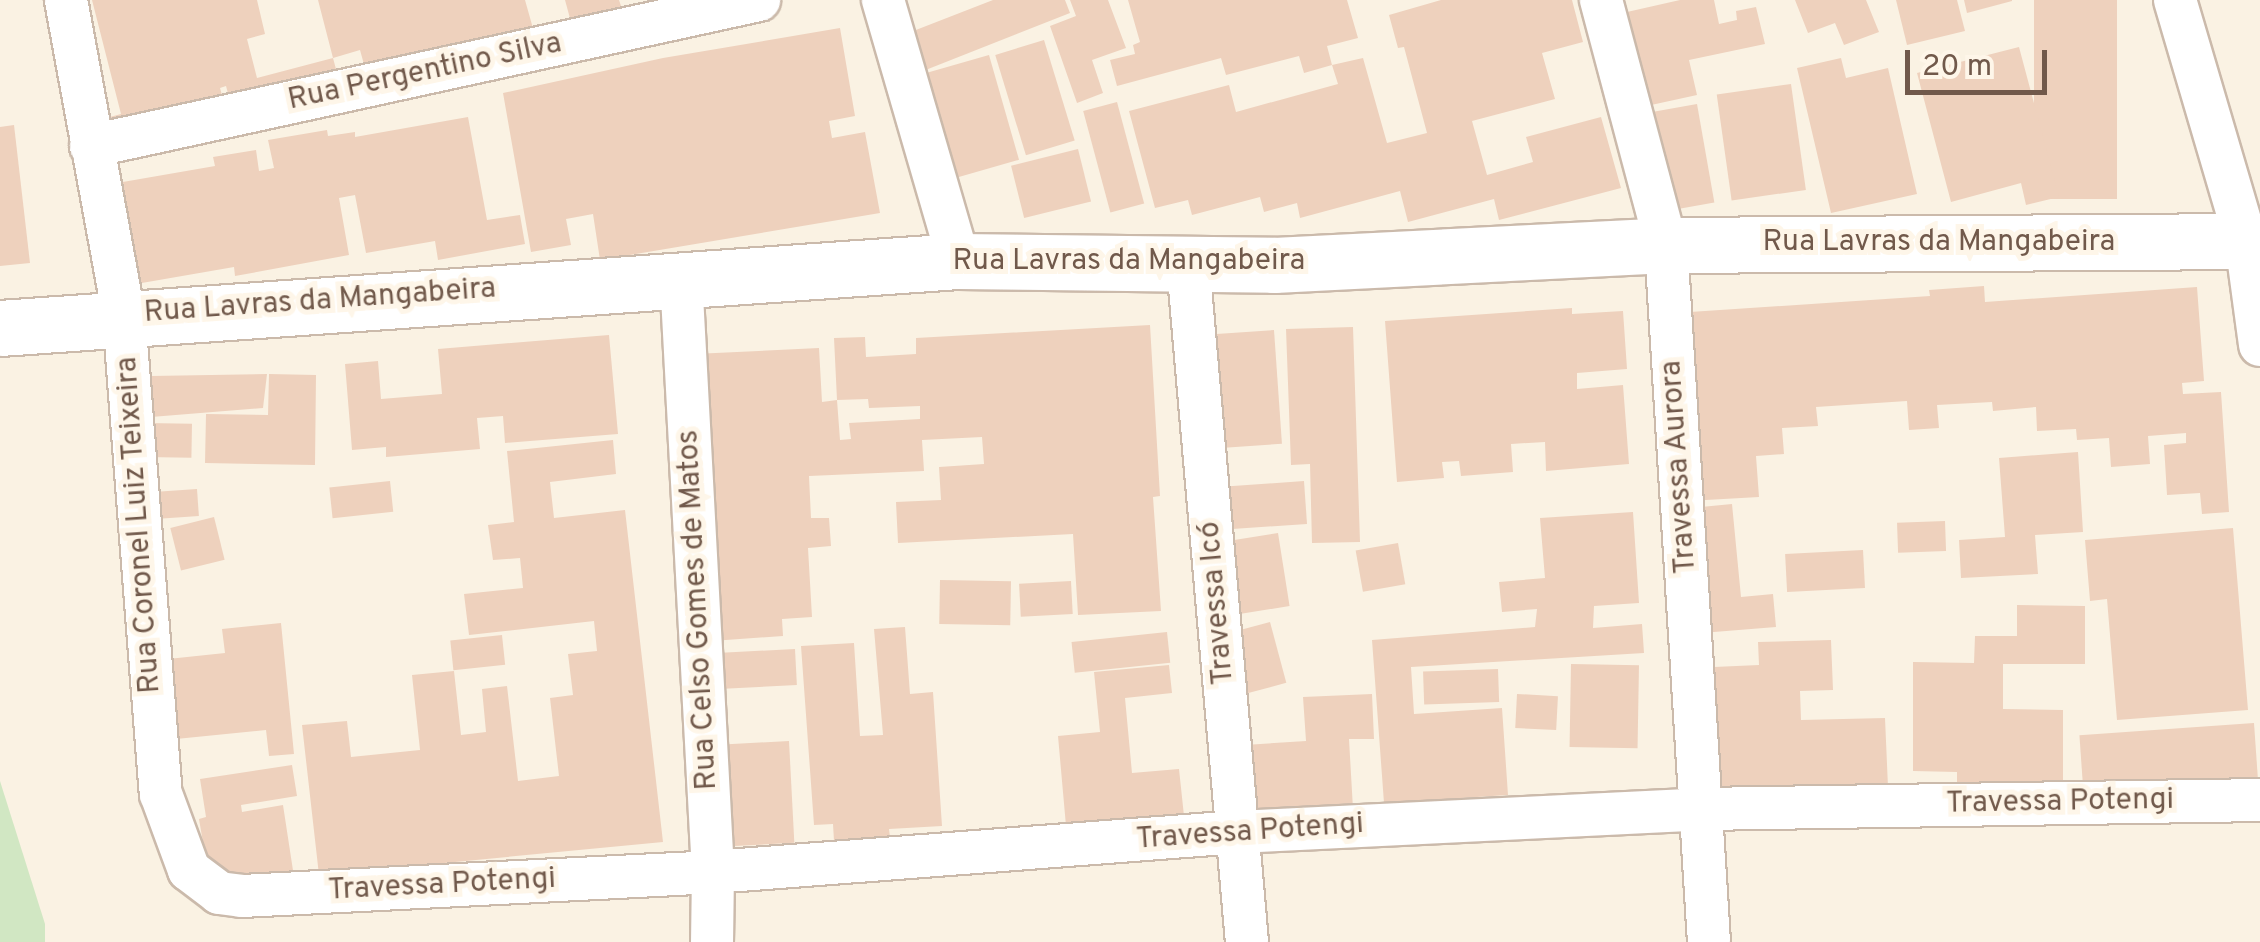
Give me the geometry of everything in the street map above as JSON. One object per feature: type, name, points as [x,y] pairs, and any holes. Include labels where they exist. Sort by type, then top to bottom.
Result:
[{"type":"street","name":"Rua Coronel Luiz Teixeira","points":[[66,0],[124,316],[162,794],[176,844],[189,870],[219,893],[242,896]]},
{"type":"street","name":"Rua Pergentino Silva","points":[[91,146],[758,0]]},
{"type":"street","points":[[883,0],[959,261]]},
{"type":"street","name":"Travessa Aurora","points":[[1602,0],[1666,245],[1709,942]]},
{"type":"street","points":[[2176,0],[2253,241],[2260,345]]},
{"type":"street","name":"Rua Lavras da Mangabeira","points":[[0,328],[681,277],[959,261],[1274,265],[1666,245],[2253,241]]},
{"type":"street","name":"Travessa Icó","points":[[1188,264],[1247,942]]},
{"type":"street","name":"Rua Celso Gomes de Matos","points":[[681,277],[713,872],[712,942]]},
{"type":"street","name":"Travessa Potengi","points":[[242,896],[713,872],[1238,832],[1702,809],[2260,800]]},
{"type":"green space","points":[[0,781],[45,924],[45,942],[0,942]]},
{"type":"building","points":[[92,0],[257,0],[265,34],[247,39],[257,78],[333,58],[344,99],[237,127],[226,86],[220,88],[230,124],[121,154],[110,117],[121,114]]},
{"type":"building","points":[[318,0],[525,0],[534,32],[465,52],[462,43],[407,57],[370,86],[360,50],[333,58]]},
{"type":"building","points":[[565,0],[619,0],[622,9],[571,22]]},
{"type":"building","points":[[993,0],[1065,0],[1070,13],[918,73],[903,35]]},
{"type":"building","points":[[1070,0],[1108,0],[1126,48],[1092,60],[1103,93],[1077,103],[1050,26],[1076,16]]},
{"type":"building","points":[[1128,0],[1347,0],[1358,38],[1327,46],[1332,65],[1304,73],[1299,56],[1226,75],[1221,58],[1117,86],[1110,60],[1135,54],[1133,45],[1140,42]]},
{"type":"building","points":[[1441,0],[1572,0],[1583,42],[1542,53],[1555,99],[1472,121],[1487,175],[1533,162],[1526,137],[1601,117],[1621,188],[1499,220],[1494,199],[1408,222],[1400,191],[1300,218],[1297,203],[1264,212],[1260,197],[1192,215],[1188,200],[1155,208],[1129,111],[1229,85],[1236,112],[1338,84],[1332,65],[1363,58],[1387,143],[1427,133],[1404,47],[1398,48],[1389,15]]},
{"type":"building","points":[[1680,0],[1714,0],[1719,24],[1737,20],[1736,11],[1756,7],[1765,44],[1689,60],[1697,95],[1642,107],[1627,12]]},
{"type":"building","points":[[1795,0],[1866,0],[1879,32],[1844,45],[1835,23],[1808,33]]},
{"type":"building","points":[[1896,0],[1957,0],[1965,31],[1907,45]]},
{"type":"building","points":[[1964,0],[2012,0],[2012,1],[1967,13]]},
{"type":"building","points":[[2034,0],[2117,0],[2117,199],[2034,199]]},
{"type":"building","points":[[840,28],[855,116],[829,121],[832,138],[865,132],[880,213],[600,260],[593,214],[566,219],[571,245],[531,252],[503,93],[663,58]]},
{"type":"building","points":[[1044,40],[1075,140],[1026,155],[995,55]]},
{"type":"building","points":[[2019,47],[2059,197],[2026,205],[2021,183],[1951,202],[1917,73]]},
{"type":"building","points":[[989,55],[1019,160],[953,179],[923,74]]},
{"type":"building","points":[[1841,58],[1846,78],[1888,68],[1917,194],[1831,213],[1797,68]]},
{"type":"building","points":[[1791,84],[1806,190],[1732,200],[1717,94]]},
{"type":"building","points":[[1117,102],[1144,203],[1110,212],[1083,111]]},
{"type":"building","points":[[1697,104],[1714,202],[1658,212],[1641,114]]},
{"type":"building","points":[[468,117],[487,220],[520,215],[525,244],[438,260],[435,241],[366,253],[355,195],[339,198],[349,255],[235,276],[234,267],[136,284],[117,183],[215,166],[213,157],[256,150],[259,171],[274,168],[268,140],[327,130],[328,136],[355,132],[355,137]]},
{"type":"building","points":[[14,125],[30,263],[0,266],[0,127]]},
{"type":"building","points":[[1078,149],[1091,201],[1024,218],[1011,166]]},
{"type":"building","points":[[1984,286],[1985,302],[2197,287],[2204,381],[2182,383],[2183,394],[2221,392],[2229,512],[2202,514],[2200,493],[2167,495],[2164,445],[2186,443],[2186,433],[2148,436],[2150,464],[2111,467],[2109,438],[2077,440],[2076,429],[2037,431],[2036,407],[1993,411],[1992,402],[1937,405],[1939,428],[1909,430],[1907,401],[1816,407],[1818,426],[1782,428],[1784,454],[1756,456],[1759,497],[1688,501],[1675,313],[1930,296],[1929,290]]},
{"type":"building","points":[[1572,308],[1572,314],[1623,311],[1627,369],[1577,373],[1577,389],[1623,385],[1629,464],[1546,471],[1545,442],[1511,444],[1513,472],[1461,476],[1459,461],[1442,462],[1444,478],[1397,482],[1385,321]]},
{"type":"building","points":[[1150,325],[1160,496],[1153,497],[1161,611],[1078,615],[1073,534],[898,543],[896,502],[941,500],[939,467],[984,464],[982,437],[922,440],[924,471],[809,476],[811,518],[829,518],[831,546],[808,548],[812,617],[782,619],[783,636],[712,641],[694,354],[819,348],[822,402],[837,400],[834,338],[865,337],[866,357],[916,354],[916,338]],"holes":[[[868,399],[869,408],[920,406],[920,419],[849,423],[851,439],[840,440],[837,400]]]},
{"type":"building","points":[[1353,327],[1360,542],[1312,543],[1310,464],[1291,465],[1286,329]]},
{"type":"building","points":[[1274,330],[1282,444],[1217,448],[1209,335]]},
{"type":"building","points":[[609,335],[618,434],[505,443],[503,416],[477,418],[480,449],[386,457],[386,447],[352,450],[345,364],[378,361],[381,399],[442,394],[438,349]]},
{"type":"building","points":[[267,374],[263,408],[151,417],[151,376]]},
{"type":"building","points":[[269,374],[316,375],[315,465],[205,463],[206,414],[268,415]]},
{"type":"building","points":[[146,423],[192,424],[191,458],[145,457]]},
{"type":"building","points":[[613,440],[616,474],[550,482],[554,518],[625,510],[663,842],[319,875],[302,725],[347,721],[351,757],[420,750],[412,675],[454,671],[461,735],[486,732],[482,689],[507,686],[518,781],[559,776],[550,698],[573,695],[568,654],[597,651],[594,621],[469,635],[464,594],[523,588],[520,558],[493,560],[488,525],[514,522],[507,451]]},
{"type":"building","points":[[2078,452],[2083,532],[2035,535],[2038,574],[1961,578],[1959,540],[2005,537],[1999,458]]},
{"type":"building","points":[[390,481],[393,512],[333,518],[329,487]]},
{"type":"building","points":[[1304,481],[1307,524],[1225,530],[1222,487]]},
{"type":"building","points":[[197,489],[199,516],[148,519],[146,493]]},
{"type":"building","points":[[1732,504],[1741,597],[1773,594],[1776,627],[1689,634],[1670,510]]},
{"type":"building","points":[[1633,512],[1639,603],[1594,606],[1593,628],[1642,624],[1644,653],[1411,667],[1414,714],[1502,708],[1508,795],[1384,803],[1372,640],[1535,627],[1537,609],[1502,612],[1499,582],[1545,578],[1540,518]]},
{"type":"building","points":[[214,517],[225,560],[181,571],[170,528]]},
{"type":"building","points":[[1945,521],[1946,551],[1898,553],[1897,523]]},
{"type":"building","points":[[2233,528],[2248,710],[2117,720],[2107,599],[2090,601],[2085,540]]},
{"type":"building","points":[[1278,533],[1290,606],[1241,614],[1230,541]]},
{"type":"building","points":[[1398,543],[1405,584],[1363,592],[1356,550]]},
{"type":"building","points":[[1863,550],[1865,588],[1787,592],[1785,554]]},
{"type":"building","points":[[940,580],[1011,581],[1010,625],[939,624]]},
{"type":"building","points":[[1071,581],[1073,614],[1021,617],[1019,584]]},
{"type":"building","points":[[2017,605],[2085,606],[2085,664],[2003,664],[2003,709],[2063,710],[2063,786],[1957,785],[1957,772],[1913,771],[1913,662],[1974,663],[1975,636],[2017,636]]},
{"type":"building","points":[[1270,622],[1286,683],[1231,698],[1215,637]]},
{"type":"building","points":[[281,623],[294,754],[269,756],[266,730],[176,739],[168,659],[225,653],[222,629]]},
{"type":"building","points":[[905,627],[910,694],[933,692],[942,826],[889,829],[890,837],[834,841],[833,824],[814,825],[801,646],[854,643],[860,736],[883,735],[874,629]]},
{"type":"building","points":[[1167,632],[1170,663],[1075,673],[1072,642]]},
{"type":"building","points":[[502,635],[505,665],[453,670],[450,640]]},
{"type":"building","points":[[1831,640],[1833,690],[1800,691],[1801,720],[1885,718],[1888,787],[1718,792],[1714,667],[1759,665],[1758,642]]},
{"type":"building","points":[[795,649],[797,685],[714,689],[712,653]]},
{"type":"building","points":[[1571,664],[1639,665],[1638,748],[1570,747]]},
{"type":"building","points":[[1169,665],[1172,693],[1125,698],[1132,773],[1179,769],[1184,816],[1066,826],[1058,736],[1100,732],[1094,672]]},
{"type":"building","points":[[1498,669],[1499,702],[1424,705],[1423,672]]},
{"type":"building","points":[[1372,694],[1374,739],[1349,739],[1353,809],[1249,815],[1245,745],[1306,741],[1303,697]]},
{"type":"building","points":[[1517,694],[1558,696],[1556,730],[1515,728]]},
{"type":"building","points":[[2254,723],[2258,784],[2084,796],[2079,735]]},
{"type":"building","points":[[789,741],[794,843],[719,847],[714,745]]},
{"type":"building","points":[[292,765],[297,796],[241,805],[242,812],[283,805],[294,877],[211,890],[199,819],[206,817],[200,779]]}]
